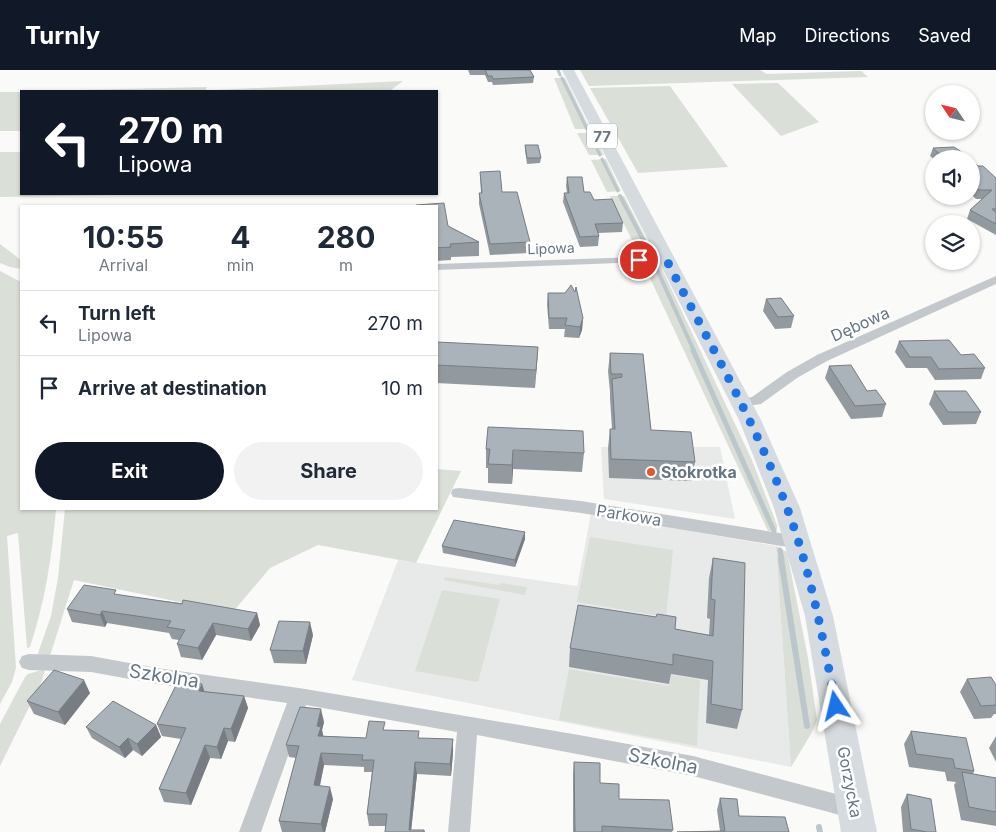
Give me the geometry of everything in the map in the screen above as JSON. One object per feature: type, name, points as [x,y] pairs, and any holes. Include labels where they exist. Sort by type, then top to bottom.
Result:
[{"type":"main road","name":"Gorzycka","points":[[568,70],[741,403],[771,467],[798,542],[819,616],[857,820]]},
{"type":"street","name":"Lipowa","points":[[438,267],[666,259]]},
{"type":"street","name":"Dębowa","points":[[741,403],[763,397],[792,375],[822,358],[996,280]]},
{"type":"street","name":"Parkowa","points":[[458,493],[581,507],[798,542]]},
{"type":"street","name":"Szkolna","points":[[29,662],[91,664],[158,676],[299,696],[693,766],[857,820]]},
{"type":"street","points":[[250,832],[299,696]]},
{"type":"street","points":[[459,832],[468,726]]},
{"type":"shaded area","points":[[580,70],[760,70],[767,74],[861,71],[868,77],[589,86]]},
{"type":"shaded area","points":[[554,78],[565,78],[590,129],[575,129]]},
{"type":"shaded area","points":[[403,81],[391,90],[216,90]]},
{"type":"shaded area","points":[[778,83],[819,122],[781,136],[732,84]]},
{"type":"shaded area","points":[[670,86],[728,167],[638,173],[590,88]]},
{"type":"shaded area","points":[[207,87],[206,90],[81,90]]},
{"type":"shaded area","points":[[0,92],[20,92],[20,131],[0,131]]},
{"type":"shaded area","points":[[577,133],[592,133],[604,155],[589,155]]},
{"type":"shaded area","points":[[0,152],[20,152],[20,195],[115,195],[0,197]]},
{"type":"shaded area","points":[[606,159],[621,191],[607,192],[591,160]]},
{"type":"shaded area","points":[[610,196],[624,196],[655,256],[640,256]]},
{"type":"shaded area","points":[[0,244],[20,259],[20,269],[10,267],[0,263]]},
{"type":"shaded area","points":[[643,263],[660,265],[752,460],[777,525],[777,530],[768,531]]},
{"type":"shaded area","points":[[0,271],[20,281],[20,510],[56,510],[44,596],[30,647],[27,648],[18,533],[7,536],[16,668],[12,682],[0,704]]},
{"type":"shaded area","points":[[601,447],[720,447],[735,519],[604,499]]},
{"type":"shaded area","points":[[438,469],[461,471],[416,563],[318,545],[270,568],[232,613],[74,580],[49,659],[43,659],[38,653],[51,616],[58,578],[65,510],[438,510]]},
{"type":"shaded area","points":[[591,514],[776,546],[791,767],[352,680],[398,560],[577,586]]},
{"type":"shaded area","points":[[590,537],[673,550],[666,617],[577,602]]},
{"type":"shaded area","points":[[776,546],[787,552],[808,658],[817,720],[811,734],[791,767]]},
{"type":"shaded area","points":[[445,577],[527,587],[525,595],[444,580]]},
{"type":"shaded area","points":[[442,590],[500,599],[478,682],[415,671]]},
{"type":"shaded area","points":[[45,669],[42,681],[0,766],[0,724],[25,677],[28,674]]},
{"type":"shaded area","points":[[569,669],[669,686],[671,675],[700,680],[697,746],[559,720]]},
{"type":"building","points":[[485,70],[530,70],[534,77],[493,79],[492,76],[488,76]]},
{"type":"building","points":[[525,145],[538,145],[541,158],[527,158]]},
{"type":"building","points":[[954,147],[958,150],[935,150],[933,148]]},
{"type":"building","points":[[980,166],[983,166],[996,178],[996,209],[992,209],[996,213],[996,224],[970,210],[976,205],[980,205],[980,201],[992,190],[980,190]]},
{"type":"building","points":[[500,171],[502,192],[517,192],[530,242],[490,244],[479,193],[482,193],[480,172]]},
{"type":"building","points":[[567,177],[582,177],[584,192],[590,192],[594,200],[612,199],[623,223],[595,224],[599,236],[580,237],[564,193],[569,193]]},
{"type":"building","points":[[444,203],[448,226],[479,242],[450,244],[451,247],[438,248],[438,205],[416,205]]},
{"type":"building","points":[[571,285],[575,292],[576,287],[583,318],[580,327],[565,325],[567,318],[549,318],[548,293],[565,293]]},
{"type":"building","points":[[781,298],[794,316],[778,317],[766,299]]},
{"type":"building","points":[[949,340],[961,355],[974,354],[985,368],[939,369],[931,357],[910,357],[899,341]]},
{"type":"building","points":[[438,342],[538,347],[536,370],[438,365]]},
{"type":"building","points":[[610,353],[643,354],[651,430],[691,432],[695,462],[611,459],[610,429],[615,429],[612,379],[622,377],[622,374],[611,374]]},
{"type":"building","points":[[851,365],[867,391],[876,390],[886,404],[855,406],[829,366]]},
{"type":"building","points":[[934,391],[966,391],[981,412],[948,412]]},
{"type":"building","points":[[488,427],[583,431],[584,453],[513,450],[512,465],[488,464],[490,449],[486,449]]},
{"type":"building","points":[[454,520],[525,532],[515,560],[442,546]]},
{"type":"building","points":[[713,558],[745,563],[742,710],[711,704],[713,661],[673,654],[673,665],[570,648],[578,605],[656,617],[657,614],[676,617],[675,629],[713,636],[715,600],[711,599]]},
{"type":"building","points":[[84,585],[116,590],[114,594],[182,604],[183,600],[257,613],[248,629],[213,623],[198,648],[177,644],[185,630],[167,627],[171,621],[102,611],[100,615],[67,609]]},
{"type":"building","points":[[279,621],[310,622],[303,651],[270,650]]},
{"type":"building","points":[[54,670],[84,680],[58,712],[27,701]]},
{"type":"building","points":[[991,677],[996,685],[996,705],[981,706],[967,679]]},
{"type":"building","points":[[178,681],[202,684],[199,691],[244,696],[231,729],[224,728],[217,747],[205,745],[186,793],[159,789],[186,728],[157,724]]},
{"type":"building","points":[[113,701],[156,725],[137,744],[128,738],[119,747],[86,727]]},
{"type":"building","points":[[300,707],[321,709],[317,726],[321,727],[318,736],[366,738],[369,721],[385,722],[383,730],[419,731],[418,738],[453,739],[450,764],[415,762],[409,830],[424,830],[424,832],[385,832],[387,814],[367,814],[374,760],[362,760],[363,755],[321,753],[314,785],[330,787],[321,824],[279,821],[299,746],[286,745]]},
{"type":"building","points":[[911,731],[966,738],[974,771],[955,768],[953,759],[916,754]]},
{"type":"building","points":[[574,762],[600,763],[600,783],[619,784],[619,799],[669,800],[673,830],[602,826],[602,832],[575,832]]},
{"type":"building","points":[[962,772],[996,778],[996,812],[969,807]]},
{"type":"building","points":[[907,794],[931,799],[936,832],[911,829]]},
{"type":"building","points":[[720,798],[737,799],[739,816],[785,817],[789,832],[677,832],[725,831]]},
{"type":"waterway","points":[[558,70],[560,75]]},
{"type":"waterway","points":[[562,78],[587,129]]},
{"type":"waterway","points":[[589,133],[600,155]]},
{"type":"waterway","points":[[602,159],[618,191]]},
{"type":"waterway","points":[[620,196],[651,255]]},
{"type":"waterway","points":[[655,265],[694,351]]},
{"type":"waterway","points":[[693,350],[774,531]]},
{"type":"waterway","points":[[780,550],[782,560]]},
{"type":"waterway","points":[[781,559],[807,726]]},
{"type":"waterway","points":[[819,827],[820,832]]},
{"type":"place","name":"Stokrotka","points":[[651,472]]},
{"type":"route","points":[[639,260],[666,259],[741,403],[767,458],[787,508],[807,570],[819,616],[836,706]]}]
